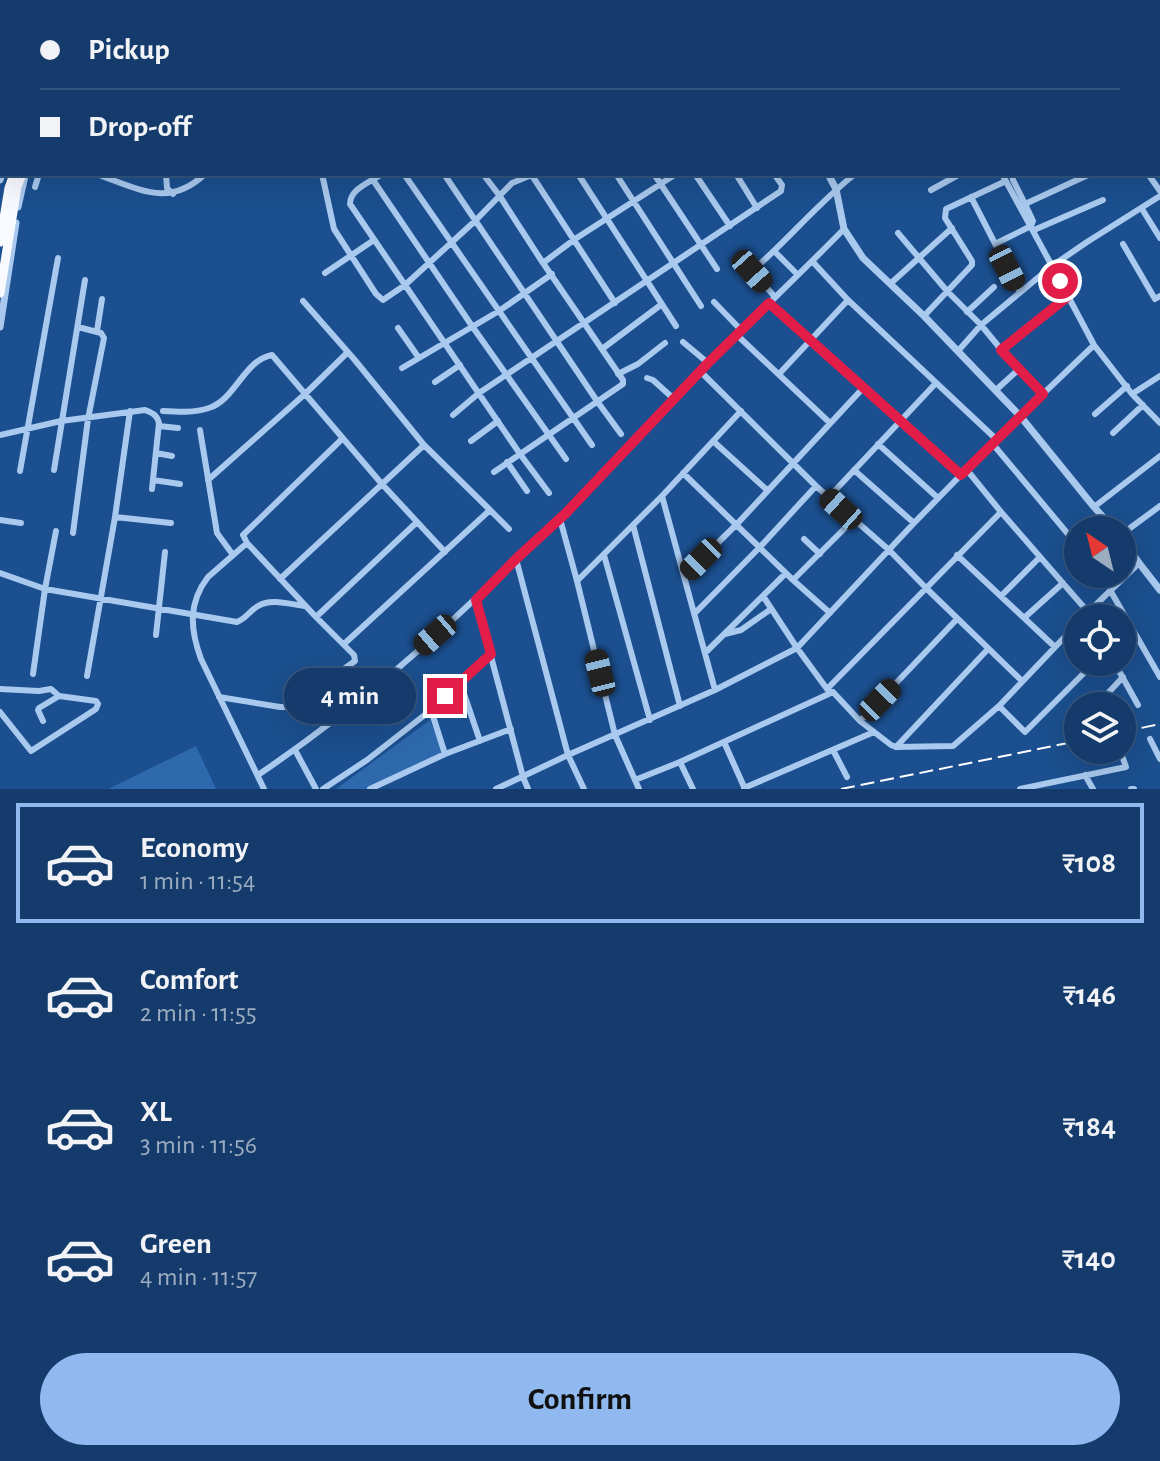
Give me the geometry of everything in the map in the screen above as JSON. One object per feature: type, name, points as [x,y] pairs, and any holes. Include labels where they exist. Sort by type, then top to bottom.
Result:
[{"type":"highway","points":[[0,242],[13,176]]},
{"type":"highway","points":[[0,293],[17,187],[23,176]]},
{"type":"street","points":[[0,327],[24,176]]},
{"type":"street","points":[[35,187],[38,176]]},
{"type":"street","points":[[102,176],[156,194],[173,194],[203,176]]},
{"type":"street","points":[[166,176],[167,188],[173,194]]},
{"type":"street","points":[[322,176],[334,229],[383,300],[405,285],[475,221],[518,176]]},
{"type":"street","points":[[379,176],[352,193],[350,204],[549,493]]},
{"type":"street","points":[[405,176],[592,445]]},
{"type":"street","points":[[445,176],[621,434]]},
{"type":"street","points":[[485,176],[623,380],[621,386],[494,472]]},
{"type":"street","points":[[511,176],[512,183]]},
{"type":"street","points":[[512,183],[528,176]]},
{"type":"street","points":[[533,176],[615,303]]},
{"type":"street","points":[[579,176],[676,326]]},
{"type":"street","points":[[617,176],[701,306]]},
{"type":"street","points":[[655,176],[717,269]]},
{"type":"street","points":[[543,263],[673,176]]},
{"type":"street","points":[[696,176],[730,226]]},
{"type":"street","points":[[737,176],[757,208]]},
{"type":"street","points":[[453,415],[479,393],[781,191],[782,185],[775,176]]},
{"type":"street","points":[[829,176],[836,189],[844,229],[863,258],[996,390],[1102,516]]},
{"type":"street","points":[[752,271],[852,176]]},
{"type":"street","points":[[931,190],[956,176]]},
{"type":"street","points":[[1012,176],[1033,221],[1032,228]]},
{"type":"street","points":[[1025,204],[1086,176]]},
{"type":"street","points":[[958,351],[981,325],[1052,266],[1142,209],[1160,194],[1149,176]]},
{"type":"street","points":[[924,316],[972,265],[945,218],[946,209],[1004,177],[1094,345],[1132,394],[1160,421]]},
{"type":"street","points":[[373,180],[566,459]]},
{"type":"street","points":[[971,197],[1020,292]]},
{"type":"street","points":[[995,244],[1103,200]]},
{"type":"street","points":[[1142,209],[1160,238]]},
{"type":"street","points":[[890,284],[952,228]]},
{"type":"street","points":[[258,775],[375,689],[476,600],[560,519],[708,363],[844,229]]},
{"type":"street","points":[[898,233],[1018,370],[1043,394]]},
{"type":"street","points":[[325,273],[374,240]]},
{"type":"street","points":[[1123,244],[1155,299],[1160,296]]},
{"type":"street","points":[[775,252],[798,275]]},
{"type":"street","points":[[20,471],[58,258]]},
{"type":"street","points":[[738,259],[775,297]]},
{"type":"street","points":[[812,261],[848,300],[994,441],[1064,528]]},
{"type":"street","points":[[402,368],[499,311],[552,274]]},
{"type":"street","points":[[54,470],[85,280]]},
{"type":"street","points":[[967,312],[994,287]]},
{"type":"street","points":[[1001,350],[1067,297]]},
{"type":"street","points":[[97,331],[102,299]]},
{"type":"street","points":[[779,374],[848,300]]},
{"type":"street","points":[[303,301],[424,445],[509,529]]},
{"type":"street","points":[[714,302],[740,334],[830,423]]},
{"type":"street","points":[[769,303],[964,472],[1078,604]]},
{"type":"street","points":[[602,349],[662,304]]},
{"type":"street","points":[[73,533],[88,419],[104,338],[97,331],[78,327]]},
{"type":"street","points":[[398,328],[419,358]]},
{"type":"street","points":[[683,342],[708,363]]},
{"type":"street","points":[[618,374],[638,364],[665,343]]},
{"type":"street","points":[[496,789],[715,690],[797,648],[938,498],[1094,345]]},
{"type":"street","points":[[208,480],[348,352]]},
{"type":"street","points":[[163,411],[211,408],[253,365],[269,354],[445,552]]},
{"type":"street","points":[[435,382],[460,365]]},
{"type":"street","points":[[996,390],[1018,370]]},
{"type":"street","points":[[701,372],[828,498],[889,550],[1022,681]]},
{"type":"street","points":[[1132,394],[1160,376]]},
{"type":"street","points":[[647,378],[675,400]]},
{"type":"street","points":[[828,498],[936,383]]},
{"type":"street","points":[[1095,414],[1127,386]]},
{"type":"street","points":[[684,576],[737,524],[864,387]]},
{"type":"street","points":[[1113,433],[1143,405]]},
{"type":"street","points":[[0,435],[61,421],[145,410],[158,418],[159,426],[152,489]]},
{"type":"street","points":[[87,676],[130,411]]},
{"type":"street","points":[[577,581],[741,411]]},
{"type":"street","points":[[471,441],[498,421]]},
{"type":"street","points":[[159,426],[178,428]]},
{"type":"street","points":[[200,430],[217,533],[233,555]]},
{"type":"street","points":[[219,697],[289,707],[355,661],[354,655],[344,644],[243,538],[244,532],[342,439]]},
{"type":"street","points":[[713,441],[767,490]]},
{"type":"street","points":[[878,444],[938,498]]},
{"type":"street","points":[[280,579],[424,445]]},
{"type":"street","points":[[156,453],[172,456]]},
{"type":"street","points":[[1094,507],[1160,456]]},
{"type":"street","points":[[507,462],[527,491]]},
{"type":"street","points":[[854,470],[914,523]]},
{"type":"street","points":[[683,473],[830,613]]},
{"type":"street","points":[[153,480],[180,484]]},
{"type":"street","points":[[695,613],[816,486]]},
{"type":"street","points":[[662,496],[715,690]]},
{"type":"street","points":[[1136,525],[1157,508],[1160,518]]},
{"type":"street","points":[[344,644],[490,510]]},
{"type":"street","points":[[635,780],[830,691],[1001,512]]},
{"type":"street","points":[[115,517],[171,523]]},
{"type":"street","points":[[560,519],[615,735],[639,789]]},
{"type":"street","points":[[0,520],[21,523]]},
{"type":"street","points":[[793,580],[853,520]]},
{"type":"street","points":[[316,617],[417,522]]},
{"type":"street","points":[[633,525],[680,706]]},
{"type":"street","points":[[33,674],[56,531]]},
{"type":"street","points":[[804,539],[820,554]]},
{"type":"street","points":[[247,543],[203,582],[191,615],[196,646],[264,789]]},
{"type":"street","points":[[156,635],[165,552]]},
{"type":"street","points":[[604,555],[650,720]]},
{"type":"street","points":[[957,555],[1055,647]]},
{"type":"street","points":[[1001,596],[1040,557]]},
{"type":"street","points":[[1136,558],[1160,590]]},
{"type":"street","points":[[516,559],[568,755],[584,789]]},
{"type":"street","points":[[1098,604],[1139,563]]},
{"type":"street","points":[[0,573],[45,589],[237,622],[265,603],[305,606]]},
{"type":"street","points":[[705,653],[786,573]]},
{"type":"street","points":[[1024,618],[1063,583]]},
{"type":"street","points":[[1111,589],[1160,677]]},
{"type":"street","points":[[763,596],[830,691],[860,721],[896,747],[953,746],[999,706],[1064,638]]},
{"type":"street","points":[[476,600],[528,789]]},
{"type":"street","points":[[725,634],[741,630],[771,609]]},
{"type":"street","points":[[860,721],[957,619]]},
{"type":"street","points":[[896,747],[988,649]]},
{"type":"street","points":[[323,789],[367,760],[431,710],[491,654]]},
{"type":"street","points":[[999,706],[1025,732],[1081,676]]},
{"type":"street","points":[[1109,692],[1123,677],[1138,705]]},
{"type":"street","points":[[460,682],[480,741]]},
{"type":"street","points":[[0,689],[51,689],[59,696],[96,701],[98,704],[96,709],[35,751],[29,751],[0,712]]},
{"type":"street","points":[[29,713],[59,696]]},
{"type":"street","points":[[39,708],[43,721]]},
{"type":"street","points":[[431,710],[445,754]]},
{"type":"street","points":[[370,789],[445,754],[511,729]]},
{"type":"street","points":[[724,742],[745,788],[874,732]]},
{"type":"street","points":[[1150,739],[1160,759]]},
{"type":"street","points":[[295,750],[316,789]]},
{"type":"street","points":[[833,750],[847,777]]},
{"type":"street","points":[[680,762],[693,789]]},
{"type":"street","points":[[1020,789],[1126,767],[1125,764]]},
{"type":"street","points":[[1085,775],[1093,789]]},
{"type":"shaded area","points":[[430,720],[444,756],[371,789],[336,789]]},
{"type":"shaded area","points":[[196,746],[216,789],[108,789]]},
{"type":"railway","points":[[1136,729],[1160,724]]},
{"type":"railway","points":[[841,789],[1064,744]]},
{"type":"route","points":[[445,696],[491,654],[476,600],[566,513],[769,303],[961,475],[1043,394],[1001,350],[1067,297],[1060,281]]}]
